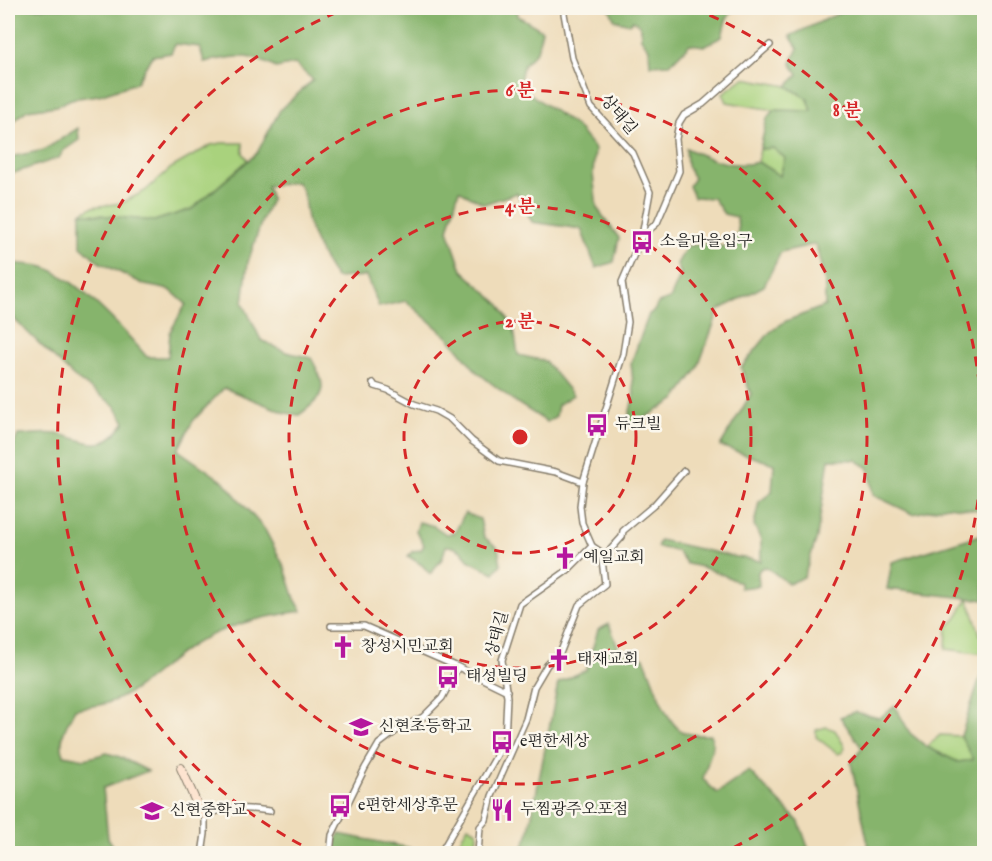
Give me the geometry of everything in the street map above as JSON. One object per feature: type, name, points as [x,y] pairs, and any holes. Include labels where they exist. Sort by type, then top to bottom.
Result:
[{"type":"street","name":"상태길","points":[[440,854],[505,741],[507,691],[502,660],[520,604],[568,570],[592,546],[582,523],[580,506],[583,482],[623,354],[628,322],[622,282],[642,236],[650,192],[633,153],[591,106],[572,58],[563,8]]},
{"type":"street","name":"상태길","points":[[642,236],[657,223],[679,171],[676,139],[679,123],[684,115],[703,104],[770,45]]},
{"type":"street","points":[[373,383],[375,386],[450,419],[472,441],[499,461],[549,471],[583,482]]},
{"type":"street","points":[[602,559],[622,537],[623,531],[654,505],[684,471]]},
{"type":"street","points":[[478,854],[480,827],[486,820],[492,796],[526,719],[534,687],[547,665],[561,651],[579,605],[605,584],[601,552],[592,546]]},
{"type":"street","points":[[332,626],[364,626],[507,691]]},
{"type":"street","points":[[330,854],[332,835],[379,744],[396,731],[423,717],[436,705],[450,686],[458,667]]},
{"type":"street","points":[[506,733],[516,738]]},
{"type":"street","points":[[182,768],[200,811],[205,815]]},
{"type":"street","points":[[205,815],[218,810],[247,807],[270,811]]},
{"type":"street","points":[[202,854],[205,815]]},
{"type":"green space","points":[[8,8],[517,8],[518,16],[542,30],[537,51],[523,66],[519,86],[577,127],[595,149],[593,174],[597,208],[619,238],[614,262],[596,268],[581,229],[532,222],[517,193],[484,204],[459,190],[448,230],[462,270],[500,305],[514,329],[518,355],[545,361],[573,395],[558,405],[556,416],[547,422],[514,401],[477,372],[450,339],[406,301],[379,307],[366,276],[336,278],[324,259],[311,230],[300,186],[296,182],[267,186],[271,200],[248,262],[243,303],[261,340],[286,352],[311,358],[320,377],[322,390],[315,402],[299,415],[286,413],[224,388],[193,421],[178,450],[224,482],[265,530],[285,568],[295,599],[302,611],[230,627],[191,646],[118,699],[75,709],[63,737],[64,755],[85,759],[107,753],[148,771],[103,788],[108,838],[118,853],[8,853],[8,458],[18,435],[52,433],[94,443],[109,439],[125,422],[114,405],[74,377],[16,321],[8,310],[8,261],[44,267],[56,273],[99,306],[147,357],[168,357],[170,332],[186,304],[170,290],[145,285],[99,262],[81,246],[81,213],[154,221],[192,209],[257,153],[280,110],[313,80],[295,64],[276,68],[249,57],[204,62],[200,47],[175,44],[171,53],[152,56],[136,83],[99,95],[71,99],[57,106],[27,110],[8,124]]},
{"type":"green space","points":[[609,8],[735,8],[726,20],[722,37],[704,46],[690,44],[670,64],[650,65],[649,49],[641,38],[640,25],[633,20],[629,24],[615,20]]},
{"type":"green space","points":[[850,8],[984,8],[984,511],[948,506],[913,514],[873,495],[869,468],[856,460],[829,459],[817,537],[804,577],[789,584],[766,567],[761,568],[758,572],[759,586],[740,588],[740,583],[727,577],[687,564],[677,551],[657,547],[660,540],[761,561],[761,540],[754,525],[759,502],[772,492],[774,464],[720,446],[751,394],[741,368],[770,332],[786,321],[825,306],[825,283],[816,244],[781,252],[764,286],[719,310],[697,370],[675,400],[631,426],[629,416],[634,393],[631,363],[649,314],[654,311],[658,303],[670,299],[681,274],[677,264],[687,246],[710,243],[723,247],[738,233],[737,217],[724,214],[713,198],[694,197],[689,186],[694,178],[687,166],[686,148],[730,164],[758,162],[780,176],[785,158],[773,148],[760,149],[767,118],[773,110],[812,111],[808,99],[787,86],[798,75],[791,63],[798,48],[790,36]]},
{"type":"green space","points":[[744,78],[787,86],[808,99],[812,111],[773,110],[727,102],[723,93]]},
{"type":"green space","points":[[78,128],[79,140],[63,151],[59,158],[8,175],[8,154],[10,157],[44,150]]},
{"type":"green space","points":[[243,143],[243,153],[248,160],[192,209],[154,221],[81,213],[92,207],[122,203],[145,191],[171,168],[211,145]]},
{"type":"green space","points":[[773,148],[785,158],[780,176],[758,162],[760,149]]},
{"type":"green space","points":[[465,513],[480,519],[484,537],[498,548],[501,564],[494,573],[468,560],[462,552],[449,546],[446,546],[442,559],[430,574],[422,565],[408,556],[413,551],[421,550],[424,545],[416,531],[419,522],[434,526],[446,534],[454,533]]},
{"type":"green space","points":[[984,528],[984,600],[887,589],[892,562],[980,535]]},
{"type":"green space","points":[[968,598],[984,646],[984,654],[946,649],[947,627],[956,619]]},
{"type":"green space","points":[[609,624],[620,652],[644,658],[665,709],[676,727],[690,734],[711,735],[713,745],[703,779],[717,793],[749,771],[799,822],[810,853],[520,853],[528,835],[558,683],[586,670],[598,630]]},
{"type":"green space","points":[[984,665],[984,853],[853,853],[869,849],[851,763],[862,748],[840,717],[855,712],[879,718],[895,706],[910,733],[927,747],[958,762],[973,760],[961,736]]},
{"type":"green space","points":[[826,727],[835,730],[845,747],[843,752],[838,754],[816,737],[816,730]]},
{"type":"green space","points":[[940,735],[961,736],[974,760],[958,762],[927,747]]},
{"type":"green space","points":[[468,826],[477,831],[476,853],[452,854]]},
{"type":"green space","points":[[339,834],[410,848],[414,853],[335,853],[334,845]]},
{"type":"place","name":"소을마을입구","points":[[642,242]]},
{"type":"place","name":"듀크빌","points":[[597,425]]},
{"type":"place","name":"예일교회","points":[[565,558]]},
{"type":"place","name":"창성시민교회","points":[[343,647]]},
{"type":"place","name":"태재교회","points":[[559,660]]},
{"type":"place","name":"태성빌딩","points":[[448,677]]},
{"type":"place","name":"신현초등학교","points":[[361,727]]},
{"type":"place","name":"e편한세상","points":[[502,742]]},
{"type":"place","name":"e편한세상후문","points":[[340,806]]},
{"type":"place","name":"두찜광주오포점","points":[[502,810]]},
{"type":"place","name":"신현중학교","points":[[152,811]]}]
